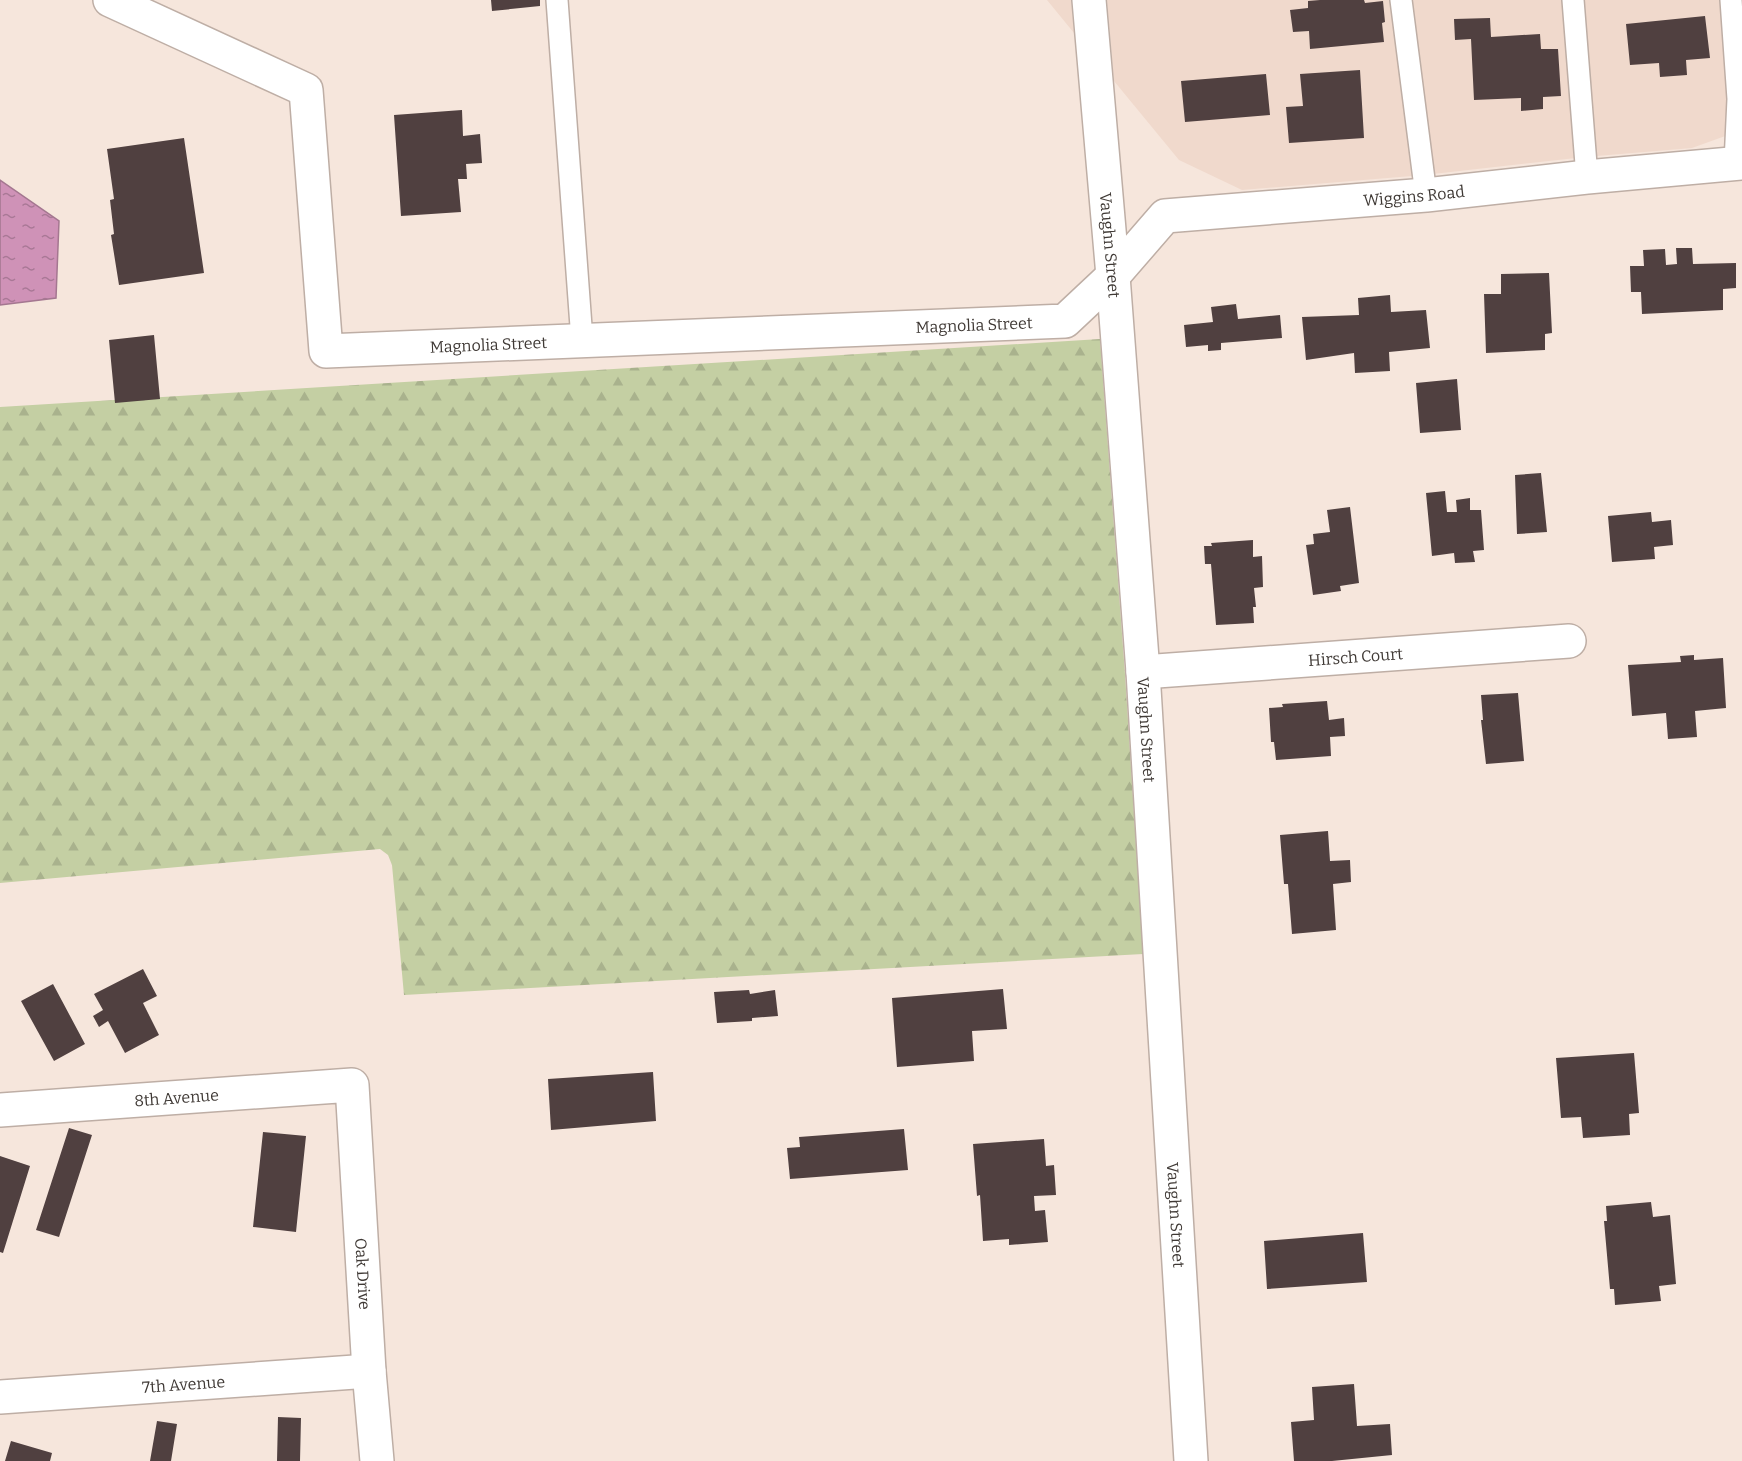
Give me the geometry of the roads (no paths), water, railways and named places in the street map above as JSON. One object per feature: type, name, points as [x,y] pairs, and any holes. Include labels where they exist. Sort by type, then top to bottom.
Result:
[{"type":"street","name":"Magnolia Street","points":[[110,0],[306,90],[326,351],[1065,321],[1113,276]]},
{"type":"street","name":"Vaughn Street","points":[[1089,0],[1113,276],[1143,672],[1191,1461]]},
{"type":"street","name":"Wiggins Road","points":[[1113,276],[1165,216],[1426,195],[1739,163]]},
{"type":"street","name":"Hirsch Court","points":[[1143,672],[1569,642]]},
{"type":"street","name":"8th Avenue","points":[[0,1110],[352,1085]]},
{"type":"street","name":"Oak Drive","points":[[352,1085],[369,1371],[377,1461]]},
{"type":"street","name":"7th Avenue","points":[[0,1397],[369,1371]]},
{"type":"lane","points":[[557,0],[582,340]]},
{"type":"lane","points":[[1401,0],[1426,195]]},
{"type":"lane","points":[[1573,0],[1587,177]]},
{"type":"lane","points":[[1731,0],[1738,99],[1739,163]]},
{"type":"water","points":[[0,180],[59,221],[56,298],[0,305]]}]
